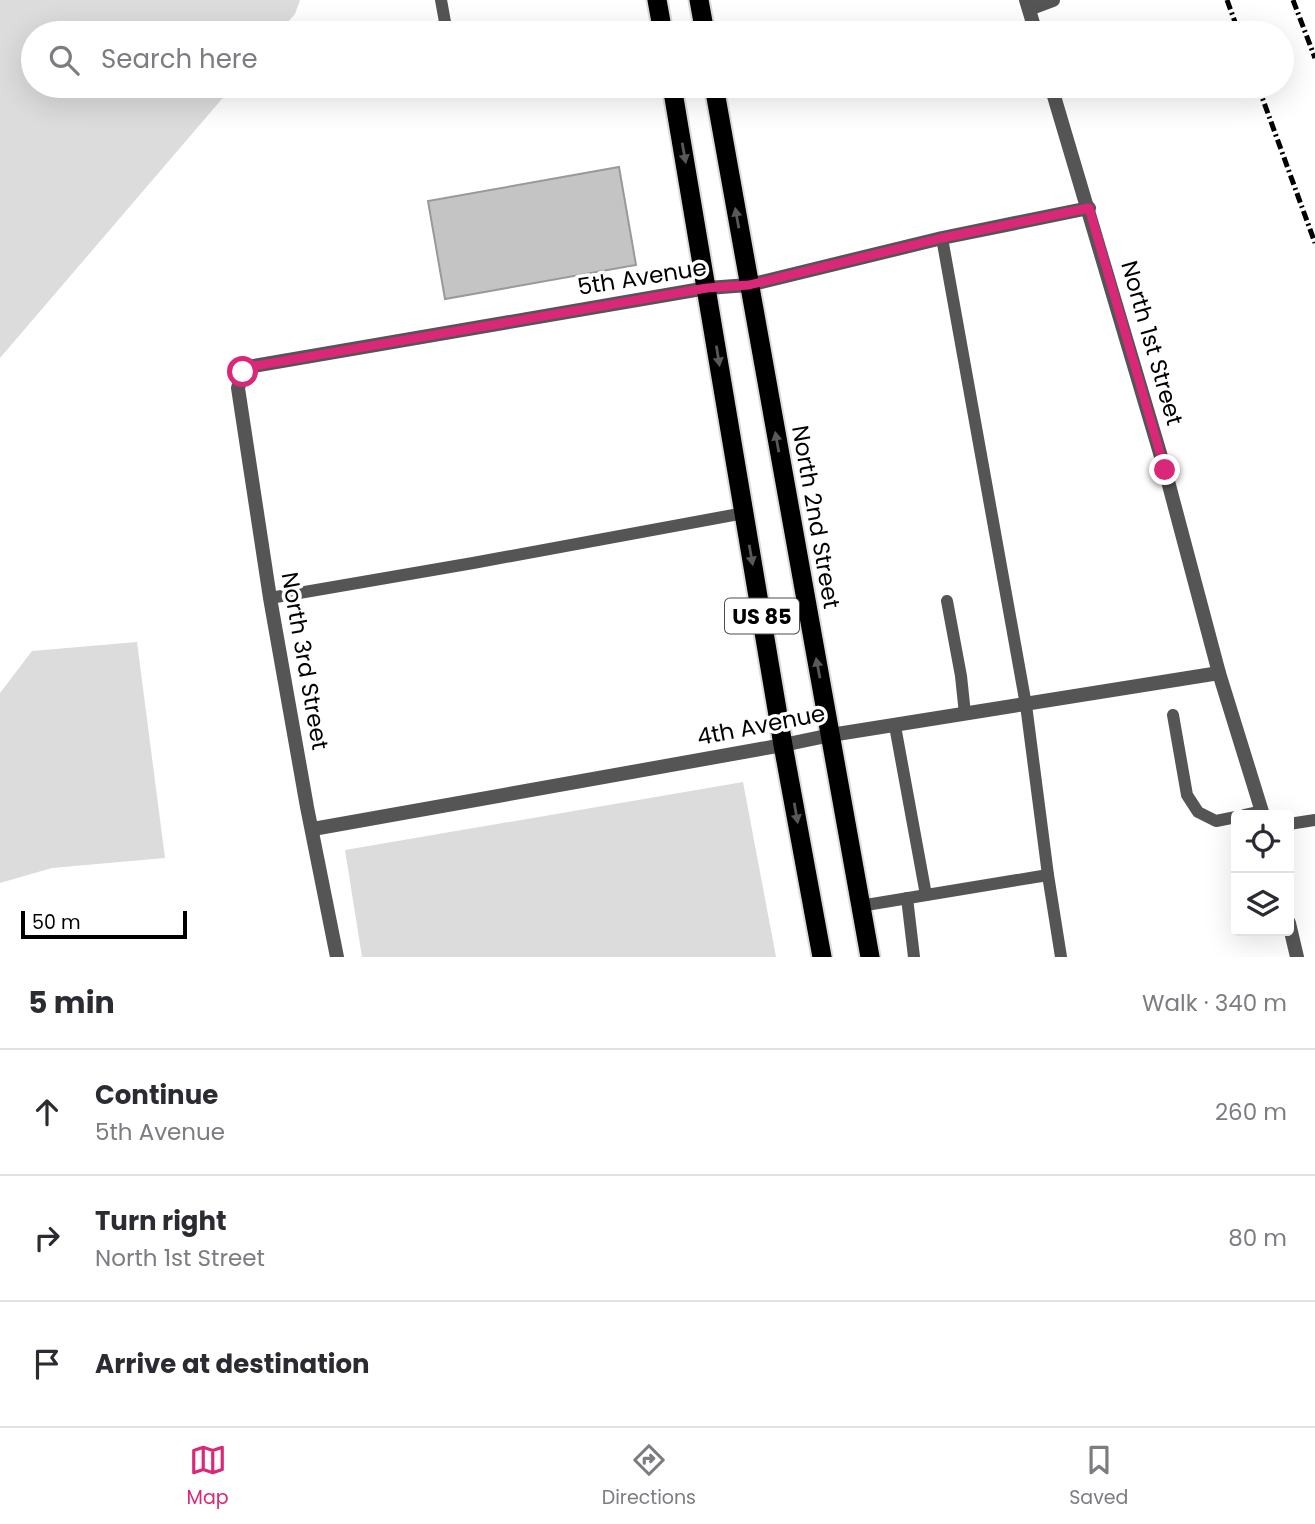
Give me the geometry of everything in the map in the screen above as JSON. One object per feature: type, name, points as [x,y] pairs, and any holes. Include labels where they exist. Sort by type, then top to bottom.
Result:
[{"type":"highway","points":[[657,0],[661,21]]},
{"type":"highway","points":[[699,0],[703,21]]},
{"type":"highway","name":"US 85","points":[[674,98],[783,745],[822,957]]},
{"type":"highway","name":"North 2nd Street","points":[[716,98],[870,957]]},
{"type":"street","points":[[1032,21],[1027,4],[1053,0]]},
{"type":"street","name":"North 1st Street","points":[[1055,98],[1165,470],[1219,674],[1262,810]]},
{"type":"street","name":"5th Avenue","points":[[243,372],[248,367],[707,288],[749,285],[942,238],[1089,208]]},
{"type":"street","name":"North 3rd Street","points":[[243,372],[239,388],[270,598],[337,957]]},
{"type":"street","name":"4th Avenue","points":[[313,829],[831,735],[1219,674]]},
{"type":"street","points":[[1292,936],[1297,957]]},
{"type":"lane","points":[[441,0],[445,21]]},
{"type":"lane","points":[[942,238],[1026,705],[1061,957]]},
{"type":"lane","points":[[270,598],[744,513]]},
{"type":"lane","points":[[947,601],[965,714]]},
{"type":"lane","points":[[1173,715],[1187,795],[1198,812],[1216,821],[1231,818]]},
{"type":"lane","points":[[895,726],[926,895]]},
{"type":"lane","points":[[1294,823],[1315,820]]},
{"type":"lane","points":[[860,905],[1048,875]]},
{"type":"lane","points":[[907,898],[914,957]]},
{"type":"shaded area","points":[[0,0],[300,0],[295,14],[289,21],[21,21],[21,98],[223,98],[0,358]]},
{"type":"shaded area","points":[[137,642],[165,858],[52,868],[0,883],[0,693],[32,651]]},
{"type":"shaded area","points":[[743,782],[776,957],[362,957],[345,850]]},
{"type":"building","points":[[619,167],[636,265],[445,299],[428,201]]},
{"type":"railway","points":[[1227,0],[1235,21]]},
{"type":"railway","points":[[1293,0],[1315,58]]},
{"type":"railway","points":[[1262,98],[1315,243]]},
{"type":"route","points":[[243,372],[248,367],[707,288],[749,285],[942,238],[1089,208],[1165,470]]}]
